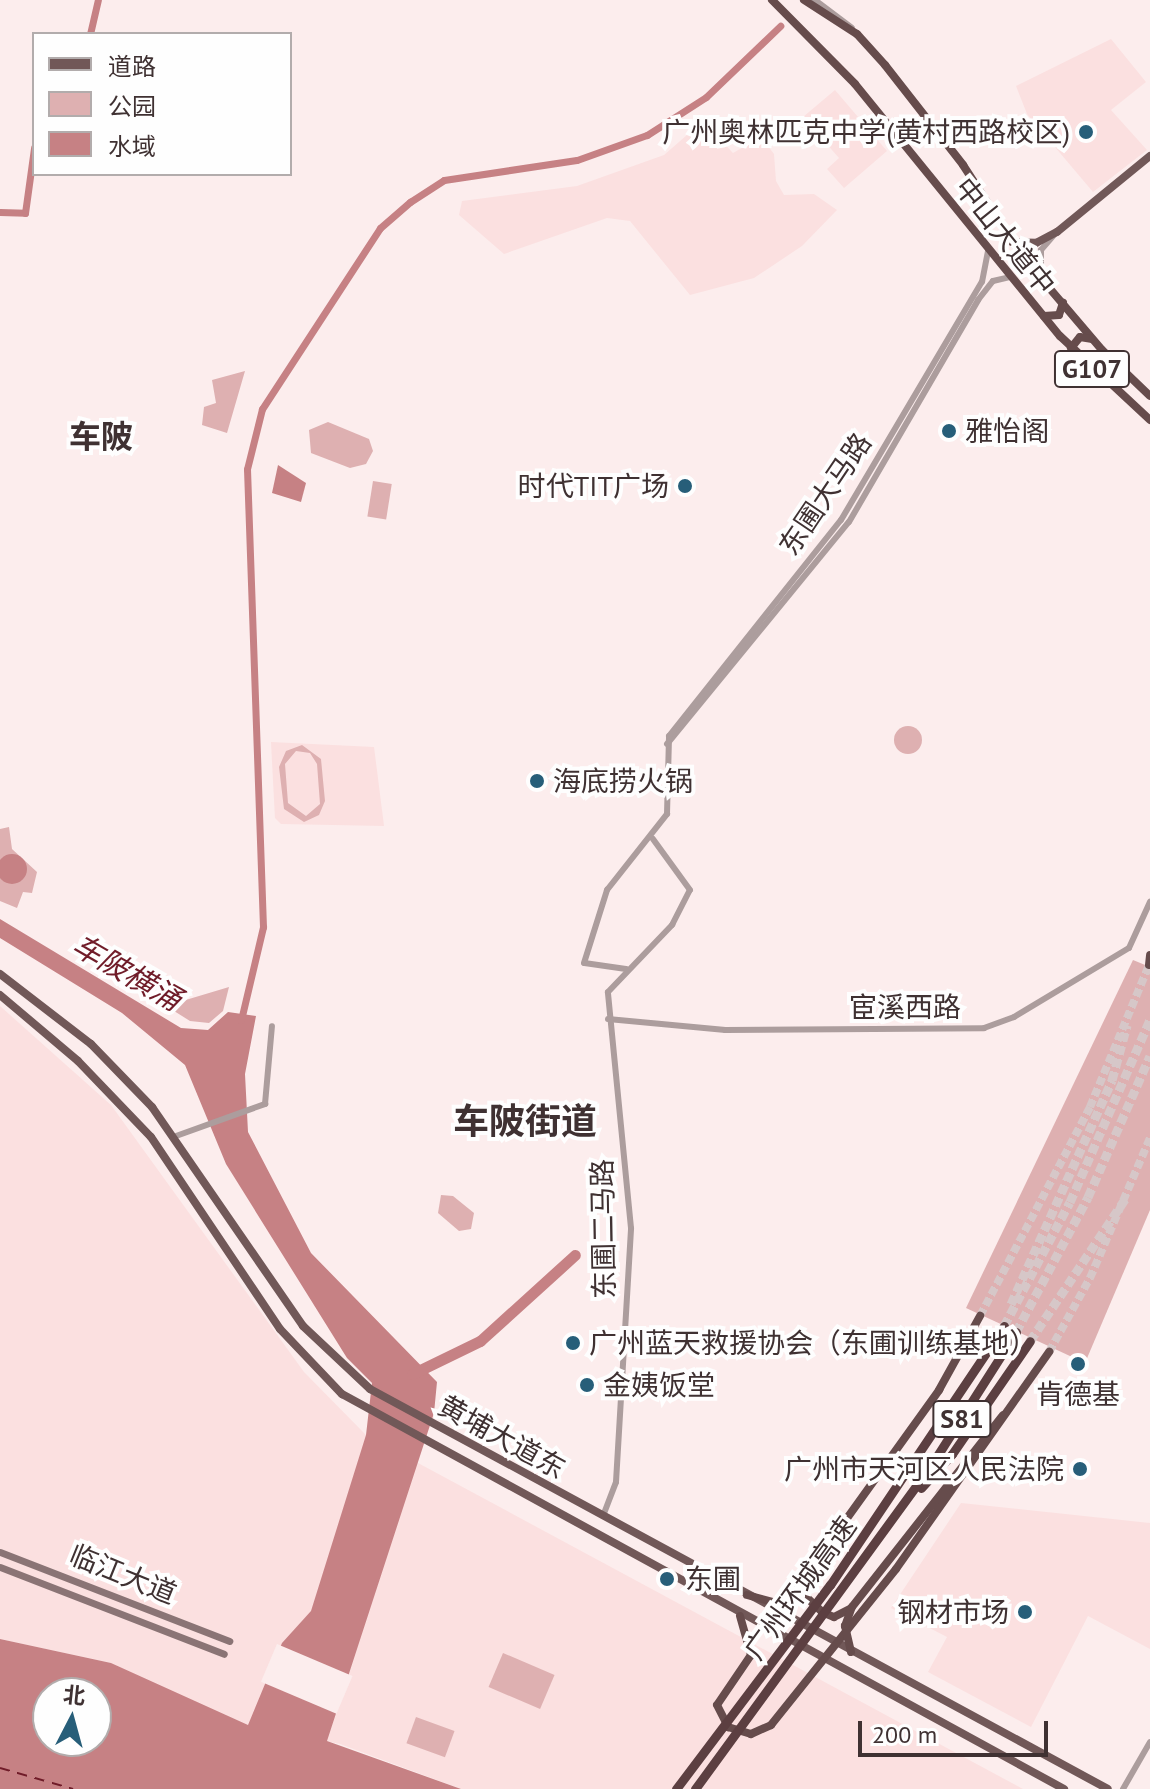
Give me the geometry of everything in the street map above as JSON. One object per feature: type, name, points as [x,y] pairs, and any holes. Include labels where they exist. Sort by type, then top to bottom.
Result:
[{"type":"highway","name":"中山大道中","points":[[772,0],[865,96],[1071,348],[1150,420]]},
{"type":"highway","name":"中山大道中","points":[[804,0],[857,34],[963,165],[1012,242],[1041,278],[1092,339],[1150,396]]},
{"type":"highway","points":[[1040,313],[1056,317],[1063,303]]},
{"type":"highway","points":[[1071,348],[1080,337],[1092,339]]},
{"type":"highway","points":[[1150,955],[1150,964]]},
{"type":"highway","points":[[747,1595],[782,1602],[802,1581],[939,1390],[980,1316]]},
{"type":"highway","name":"广州环城高速","points":[[676,1789],[893,1496],[1004,1326]]},
{"type":"highway","name":"广州环城高速","points":[[695,1789],[904,1504],[1016,1332]]},
{"type":"highway","points":[[904,1504],[952,1454],[1030,1341]]},
{"type":"highway","points":[[740,1616],[751,1655],[717,1705],[721,1720],[742,1734],[771,1725],[937,1516],[1049,1352]]},
{"type":"highway","points":[[802,1581],[804,1595],[822,1612],[840,1616],[852,1607],[1031,1381]]},
{"type":"highway","points":[[851,1652],[845,1626],[852,1607]]},
{"type":"main road","points":[[1012,242],[1036,243],[1057,232],[1150,156]]},
{"type":"main road","name":"黄埔大道东","points":[[1,975],[98,1050],[162,1119],[303,1326],[370,1389],[1108,1789]]},
{"type":"main road","name":"黄埔大道东","points":[[0,995],[84,1066],[147,1133],[292,1345],[364,1410],[1064,1789]]},
{"type":"main road","points":[[84,1066],[97,1065],[98,1050]]},
{"type":"main road","points":[[147,1133],[149,1119],[162,1119]]},
{"type":"main road","name":"临江大道","points":[[0,1552],[229,1641]]},
{"type":"main road","name":"临江大道","points":[[0,1567],[224,1654]]},
{"type":"main road","points":[[168,1630],[173,1617]]},
{"type":"main road","points":[[1023,1767],[1033,1749]]},
{"type":"street","points":[[815,0],[857,34]]},
{"type":"street","points":[[1041,278],[1041,250],[1057,232]]},
{"type":"street","name":"东圃大马路","points":[[626,969],[584,963],[607,890],[653,839],[670,806],[667,744],[849,522],[985,277],[988,250]]},
{"type":"street","name":"东圃大马路","points":[[938,360],[984,291],[1010,277]]},
{"type":"street","name":"东圃二马路","points":[[603,1516],[616,1482],[631,1228],[608,1019],[610,986],[666,932],[689,896],[687,881],[653,839]]},
{"type":"street","name":"宦溪西路","points":[[608,1019],[714,1029],[984,1028],[1006,1022],[1129,948],[1150,902]]},
{"type":"street","points":[[176,1136],[265,1104],[272,1026]]},
{"type":"street","points":[[1123,1789],[1150,1742]]},
{"type":"shaded area","name":"广州奥林匹克中学(黄村西路校区)","points":[[1111,39],[1146,82],[1111,110],[1147,150],[1093,192],[1027,114],[1016,86]]},
{"type":"shaded area","points":[[835,90],[887,151],[844,188],[827,169],[839,158],[803,117]]},
{"type":"shaded area","points":[[703,121],[733,153],[761,137],[774,154],[776,181],[784,195],[814,194],[837,210],[802,246],[754,278],[690,295],[630,221],[607,218],[504,254],[459,215],[462,201],[577,186],[664,155]]},
{"type":"shaded area","points":[[271,742],[374,747],[384,826],[281,824],[275,818]]},
{"type":"shaded area","points":[[0,1006],[111,1105],[304,1372],[366,1435],[1023,1789],[461,1789],[340,1744],[235,1723],[111,1663],[0,1639]]},
{"type":"shaded area","name":"钢材市场","points":[[961,1503],[1150,1523],[1150,1649],[1088,1616],[1031,1727],[928,1672],[947,1637],[891,1608]]},
{"type":"green space","points":[[245,371],[227,433],[202,425],[204,407],[216,403],[212,380]]},
{"type":"green space","points":[[328,422],[369,439],[373,451],[366,464],[350,468],[311,453],[309,430]]},
{"type":"green space","points":[[373,481],[392,484],[386,520],[367,517]]},
{"type":"green space","points":[[908,726],[918,730],[922,740],[918,750],[908,754],[898,750],[894,740],[898,730]]},
{"type":"green space","points":[[302,745],[321,759],[325,801],[319,815],[304,822],[284,809],[279,767],[286,751]],"holes":[[[296,751],[310,753],[317,764],[320,804],[306,816],[288,803],[285,764]]]},
{"type":"green space","points":[[9,827],[12,849],[37,872],[32,893],[23,892],[17,908],[0,901],[0,829]]},
{"type":"green space","points":[[1133,960],[1150,967],[1150,1210],[1085,1363],[966,1308]]},
{"type":"green space","points":[[229,987],[223,1011],[209,1023],[190,1021],[147,994],[149,989],[177,996],[179,1002]]},
{"type":"green space","points":[[441,1195],[453,1196],[474,1213],[471,1229],[459,1231],[438,1213]]},
{"type":"green space","points":[[503,1653],[555,1675],[540,1709],[489,1687]]},
{"type":"green space","points":[[416,1717],[455,1731],[445,1757],[406,1743]]},
{"type":"water","points":[[278,465],[306,483],[301,502],[272,493]]},
{"type":"water","points":[[6,855],[18,855],[26,863],[26,875],[18,883],[6,883],[-1,876],[-1,862]]},
{"type":"water","points":[[0,919],[181,1028],[208,1030],[228,1012],[256,1016],[245,1074],[248,1132],[311,1253],[437,1382],[434,1413],[327,1741],[461,1789],[0,1789],[0,1639],[111,1663],[248,1725],[282,1643],[311,1611],[366,1435],[372,1383],[347,1358],[226,1164],[185,1065],[122,1013],[0,938]]},
{"type":"pier","points":[[277,1644],[352,1676],[336,1714],[261,1682]]},
{"type":"waterway","name":"车陂横涌","points":[[90,32],[98,0]]},
{"type":"waterway","points":[[241,1020],[263,927],[247,469],[262,409],[380,228],[410,202],[444,180],[577,160],[647,135],[706,97],[780,26]]},
{"type":"waterway","name":"车陂横涌","points":[[0,212],[25,213],[32,162]]},
{"type":"waterway","points":[[412,1374],[480,1341],[575,1255]]},
{"type":"ferry route","points":[[0,1768],[73,1789]]},
{"type":"tunnel","points":[[980,1316],[1090,1107],[1149,965]]},
{"type":"tunnel","points":[[1004,1326],[1070,1202],[1150,1020]]},
{"type":"tunnel","points":[[1011,1304],[1112,1080],[1127,1025]]},
{"type":"tunnel","points":[[1016,1332],[1088,1197],[1150,1056]]},
{"type":"tunnel","points":[[1049,1352],[1090,1278],[1150,1138]]},
{"type":"tunnel","points":[[1030,1341],[1127,1196]]},
{"type":"place","name":"广州奥林匹克中学(黄村西路校区)","points":[[1086,132]]},
{"type":"place","name":"雅怡阁","points":[[949,431]]},
{"type":"place","name":"时代TIT广场","points":[[685,486]]},
{"type":"place","name":"海底捞火锅","points":[[537,781]]},
{"type":"place","name":"广州蓝天救援协会（东圃训练基地）","points":[[573,1343]]},
{"type":"place","name":"肯德基","points":[[1078,1364]]},
{"type":"place","name":"金姨饭堂","points":[[587,1385]]},
{"type":"place","name":"广州市天河区人民法院","points":[[1080,1469]]},
{"type":"place","name":"东圃","points":[[667,1579]]},
{"type":"place","name":"钢材市场","points":[[1025,1612]]},
{"type":"district","name":"车陂","points":[[101,436]]},
{"type":"district","name":"车陂街道","points":[[525,1121]]}]
